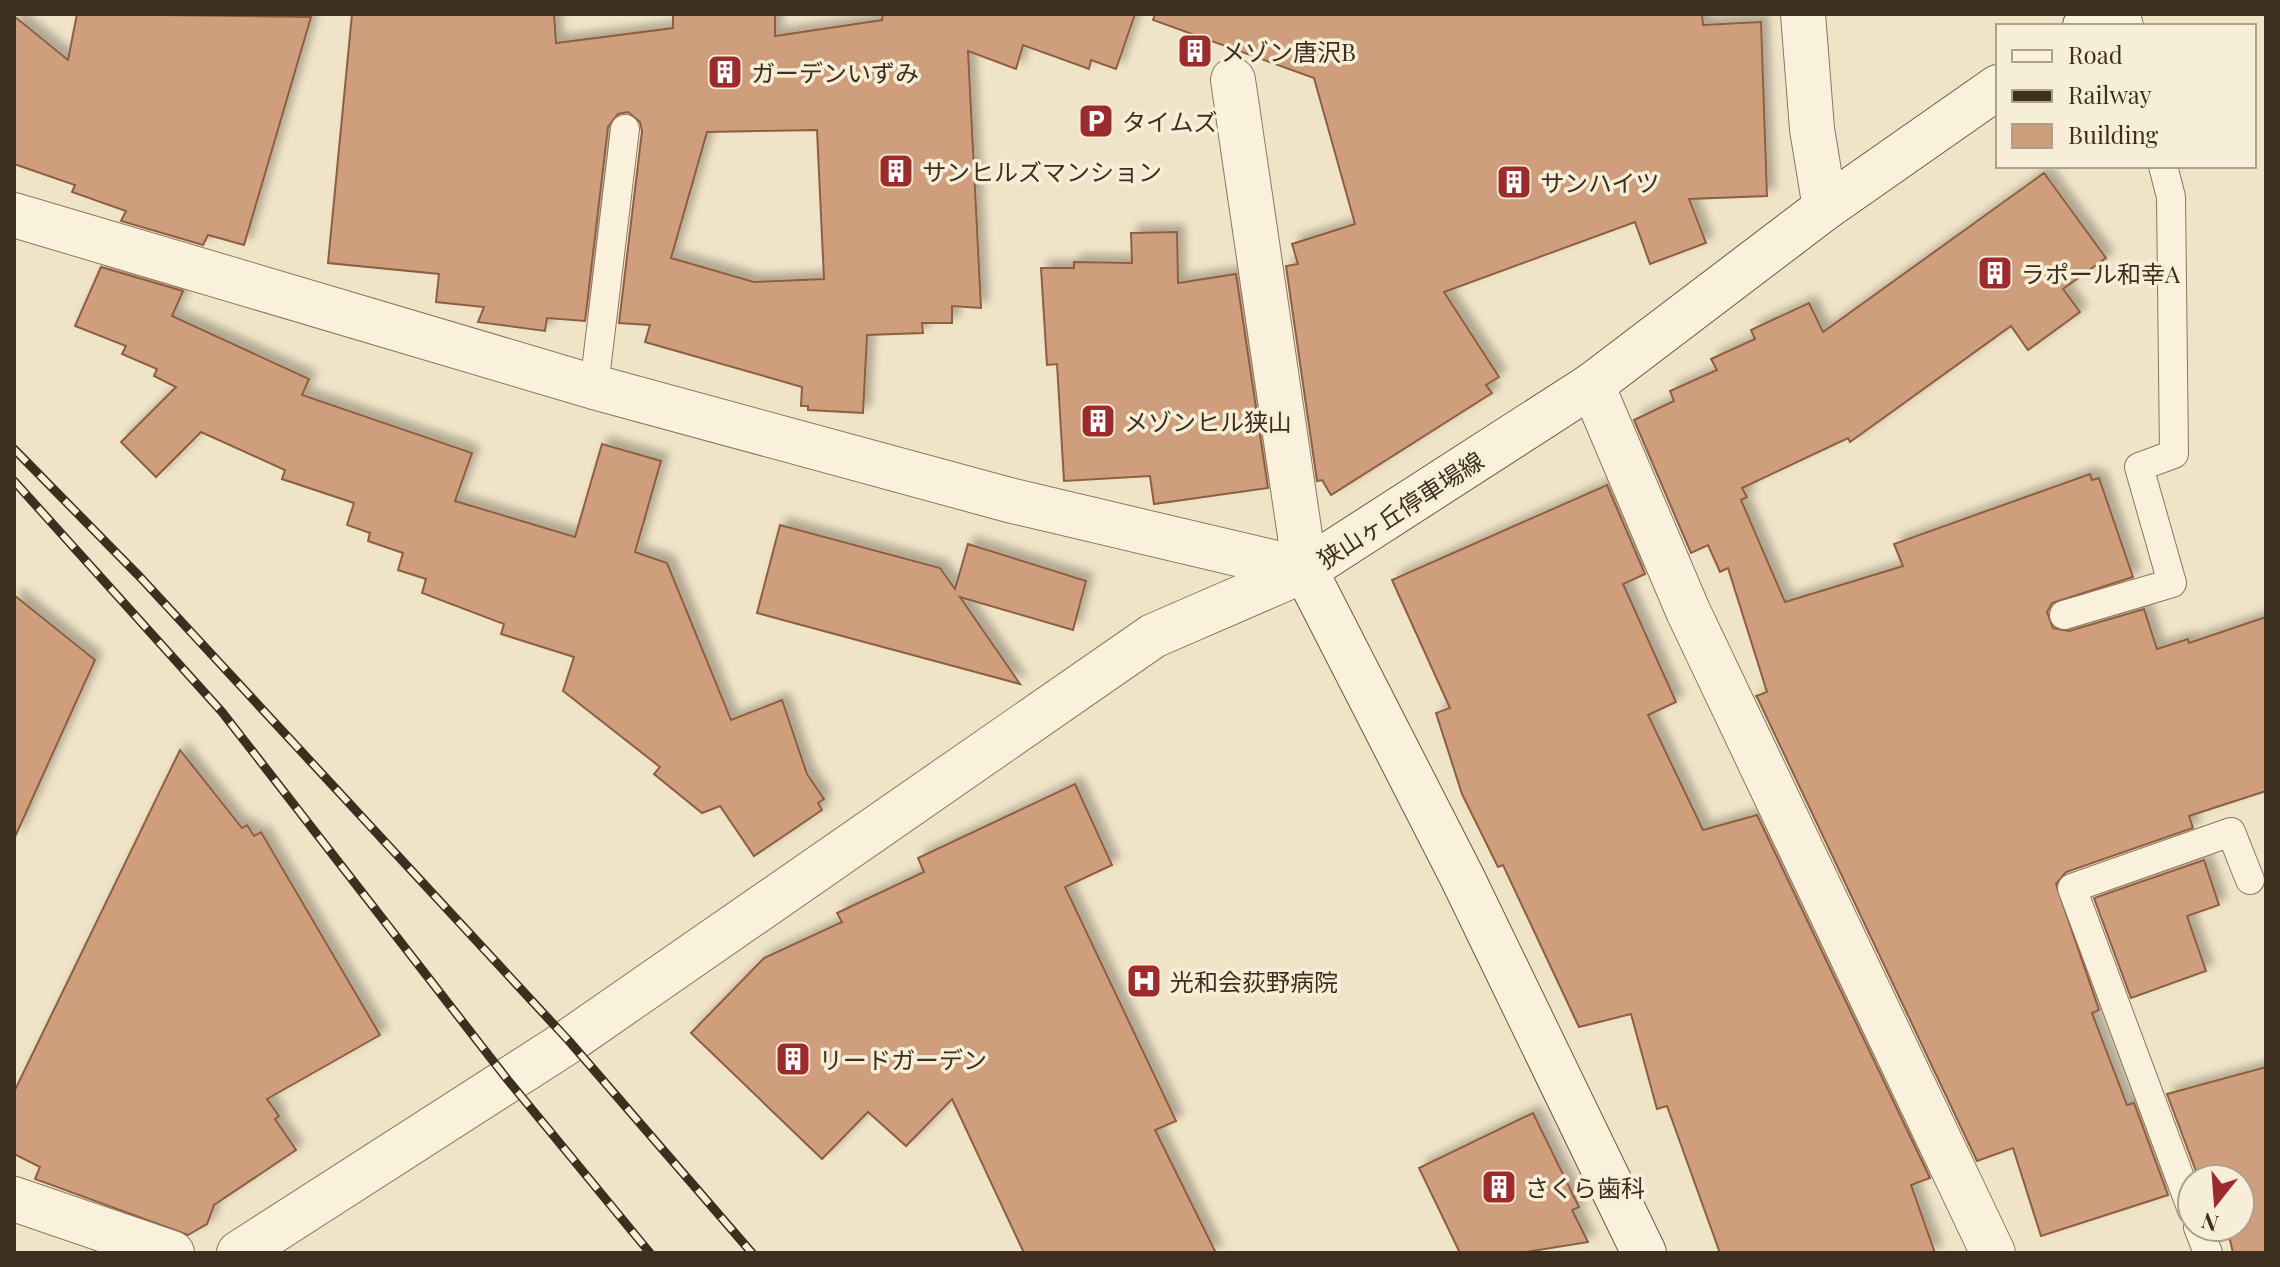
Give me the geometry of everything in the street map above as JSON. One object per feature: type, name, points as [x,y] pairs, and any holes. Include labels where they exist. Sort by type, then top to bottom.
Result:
[{"type":"street","points":[[1803,14],[1812,129],[1825,208]]},
{"type":"street","points":[[1233,80],[1305,570]]},
{"type":"street","name":"狭山ヶ丘停車場線","points":[[1644,1253],[1462,877],[1305,570],[1592,385],[1825,208],[1996,88]]},
{"type":"street","points":[[14,215],[594,387],[1009,500],[1305,570]]},
{"type":"street","points":[[1592,385],[1688,611],[1993,1253]]},
{"type":"street","points":[[239,1253],[569,1041],[1153,636],[1305,570]]},
{"type":"street","points":[[14,1199],[172,1253]]},
{"type":"lane","points":[[594,387],[625,129]]},
{"type":"lane","points":[[2064,615],[2172,583],[2139,467],[2174,454],[2171,197],[2164,168]]},
{"type":"lane","points":[[2176,1167],[2072,888],[2231,832],[2250,880]]},
{"type":"building","points":[[77,14],[311,17],[244,245],[208,235],[203,245],[121,221],[126,211],[72,192],[75,185],[14,164],[14,16],[68,60]]},
{"type":"building","points":[[352,14],[554,14],[556,43],[673,28],[673,14],[775,14],[775,36],[882,20],[883,14],[1135,14],[1116,69],[1091,60],[1089,69],[1023,45],[1016,69],[968,51],[981,308],[952,306],[952,323],[922,323],[923,333],[867,335],[863,413],[808,410],[808,406],[801,406],[802,387],[645,342],[650,325],[619,323],[642,131],[640,122],[628,112],[618,114],[608,127],[585,321],[547,318],[545,331],[478,322],[484,307],[436,302],[439,274],[328,263]],"holes":[[[817,130],[824,279],[754,282],[671,258],[707,132]]]},
{"type":"building","points":[[1155,14],[1702,14],[1703,25],[1761,22],[1767,196],[1689,199],[1706,243],[1650,264],[1635,222],[1444,292],[1499,377],[1486,385],[1492,393],[1331,495],[1322,480],[1317,481],[1286,266],[1298,264],[1292,244],[1355,224],[1314,78],[1153,20]]},
{"type":"building","points":[[2044,173],[2106,258],[2063,289],[2080,312],[2028,350],[2011,326],[1850,442],[1848,438],[1742,488],[1747,497],[1741,500],[1785,602],[1903,566],[1894,544],[2090,474],[2092,480],[2099,478],[2133,577],[2052,603],[2047,612],[2053,628],[2069,631],[2144,609],[2157,649],[2188,639],[2189,643],[2266,617],[2266,791],[2189,816],[2193,828],[2066,872],[2056,884],[2099,1010],[2092,1013],[2127,1105],[2134,1103],[2168,1195],[2041,1236],[2013,1148],[1977,1161],[1756,696],[1767,692],[1728,568],[1720,572],[1708,545],[1691,553],[1634,420],[1674,401],[1670,391],[1717,370],[1711,359],[1755,339],[1751,330],[1809,303],[1823,332]]},
{"type":"building","points":[[1177,232],[1178,283],[1236,274],[1268,488],[1154,504],[1150,476],[1064,481],[1057,364],[1047,365],[1041,268],[1074,268],[1074,262],[1132,263],[1131,233]]},
{"type":"building","points":[[101,267],[183,291],[172,316],[309,379],[302,395],[472,453],[455,501],[575,537],[602,444],[661,461],[635,552],[667,563],[731,720],[782,700],[807,774],[824,799],[818,803],[822,810],[754,856],[720,806],[702,813],[654,774],[660,767],[563,691],[574,657],[501,634],[504,624],[422,593],[426,579],[398,570],[403,553],[368,541],[370,533],[347,525],[354,503],[282,479],[285,470],[201,432],[156,477],[121,442],[176,387],[154,376],[157,369],[122,354],[126,346],[75,326]]},
{"type":"building","points":[[1607,485],[1645,574],[1623,584],[1676,702],[1648,715],[1703,830],[1757,815],[1930,1178],[1911,1185],[1935,1253],[1720,1253],[1667,1106],[1657,1109],[1631,1014],[1579,1027],[1503,865],[1498,867],[1462,794],[1436,713],[1450,708],[1392,580]]},
{"type":"building","points":[[780,525],[940,568],[955,589],[968,544],[1086,581],[1073,630],[960,597],[1020,684],[757,613]]},
{"type":"building","points":[[14,595],[95,660],[14,839]]},
{"type":"building","points":[[180,750],[242,828],[247,825],[254,836],[261,832],[380,1035],[267,1099],[279,1116],[275,1119],[296,1150],[214,1205],[207,1224],[188,1235],[35,1179],[40,1167],[14,1154],[14,1092]]},
{"type":"building","points":[[1075,784],[1112,865],[1065,887],[1176,1121],[1155,1130],[1216,1253],[1024,1253],[952,1099],[906,1146],[868,1112],[822,1159],[691,1033],[764,958],[842,922],[837,913],[924,872],[918,858]]},
{"type":"building","points":[[2204,860],[2219,905],[2187,916],[2206,971],[2131,998],[2094,898]]},
{"type":"building","points":[[2266,1067],[2266,1253],[2233,1253],[2231,1243],[2256,1243],[2256,1163],[2193,1163],[2167,1094]]},
{"type":"building","name":"さくら歯科","points":[[1533,1113],[1579,1207],[1572,1210],[1588,1242],[1520,1253],[1460,1253],[1419,1168]]},
{"type":"railway","points":[[14,449],[140,577],[569,1041],[752,1253]]},
{"type":"railway","points":[[14,481],[222,712],[507,1079],[650,1253]]},
{"type":"place","name":"メゾン唐沢B","points":[[1195,51]]},
{"type":"place","name":"ガーデンいずみ","points":[[725,72]]},
{"type":"place","name":"タイムズ","points":[[1096,121]]},
{"type":"place","name":"サンヒルズマンション","points":[[896,171]]},
{"type":"place","name":"サンハイツ","points":[[1514,182]]},
{"type":"place","name":"ラポール和幸A","points":[[1995,273]]},
{"type":"place","name":"メゾンヒル狭山","points":[[1098,421]]},
{"type":"place","name":"光和会荻野病院","points":[[1144,981]]},
{"type":"place","name":"リードガーデン","points":[[793,1059]]},
{"type":"place","name":"さくら歯科","points":[[1499,1187]]}]
